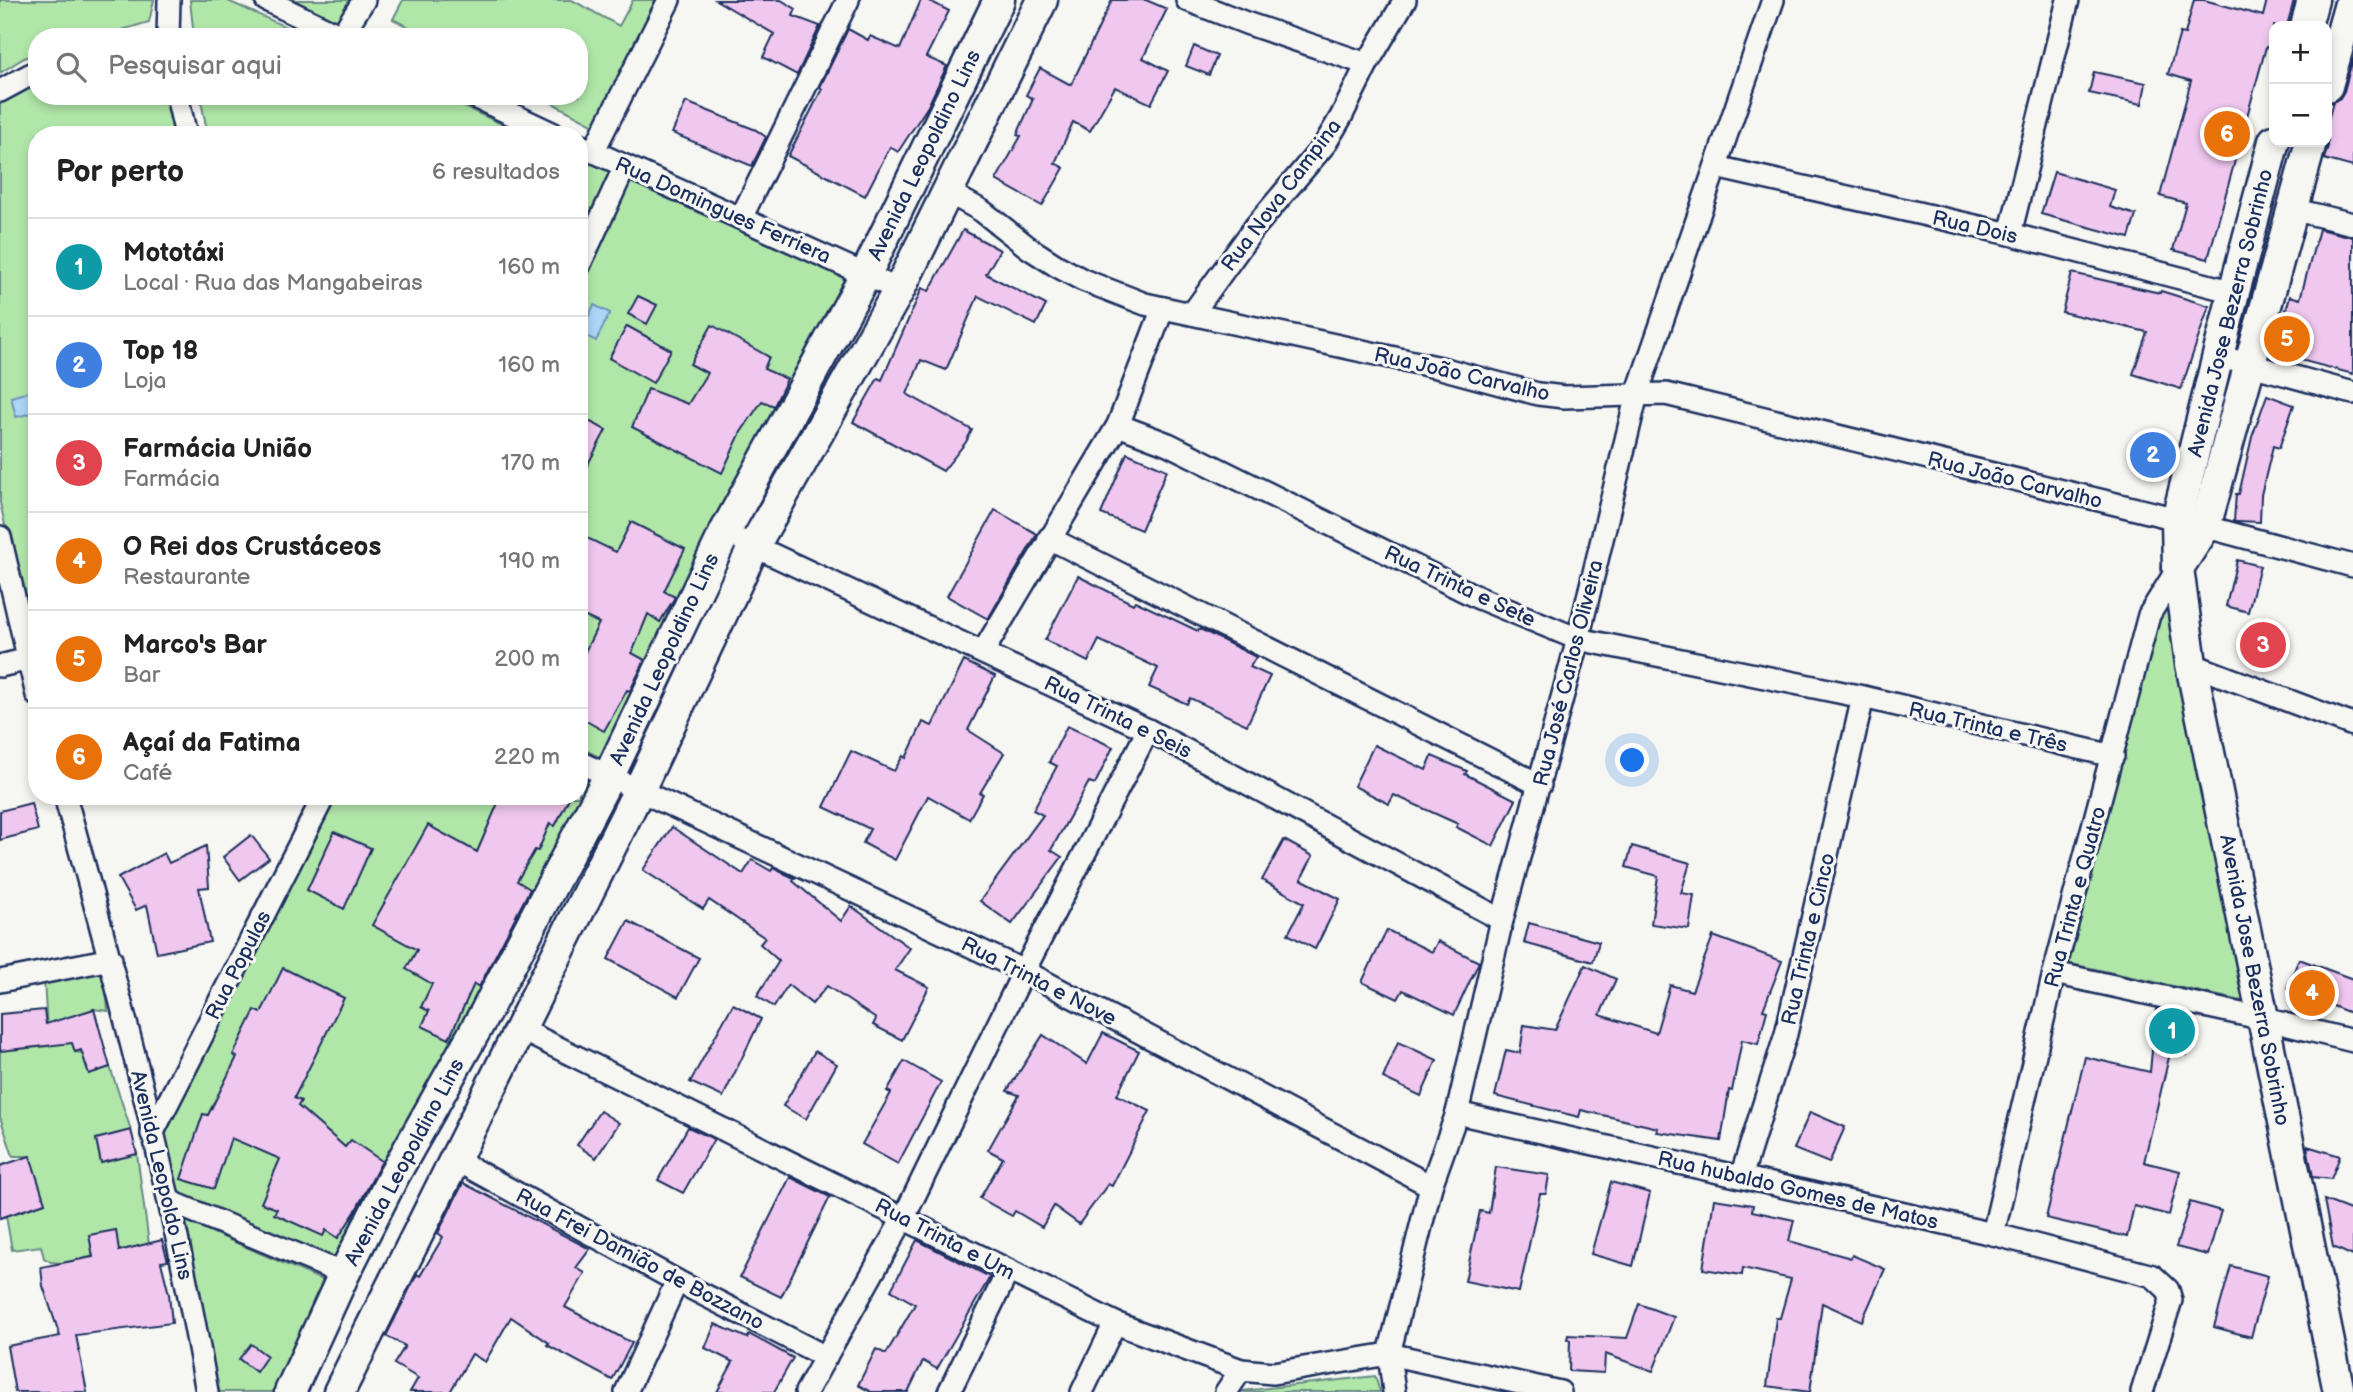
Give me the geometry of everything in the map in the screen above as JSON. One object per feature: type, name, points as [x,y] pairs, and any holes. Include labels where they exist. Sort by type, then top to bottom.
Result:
[{"type":"main road","name":"Avenida Leopoldino Lins","points":[[290,1392],[344,1273],[609,776],[725,532],[866,274],[999,0]]},
{"type":"main road","name":"Avenida Leopoldino Lins","points":[[339,1392],[639,790],[754,546],[899,290],[1042,0]]},
{"type":"main road","points":[[2307,21],[2313,0]]},
{"type":"main road","points":[[2328,84],[2345,51],[2351,0]]},
{"type":"main road","name":"Avenida Jose Bezerra Sobrinho","points":[[2191,523],[2218,356],[2272,147]]},
{"type":"main road","name":"Avenida Jose Bezerra Sobrinho","points":[[2310,147],[2249,366],[2191,523],[2178,568],[2191,663],[2339,1392]]},
{"type":"main road","points":[[315,1338],[356,1358]]},
{"type":"street","points":[[167,28],[169,0]]},
{"type":"street","points":[[266,0],[325,28]]},
{"type":"street","points":[[347,28],[364,0]]},
{"type":"street","points":[[588,144],[669,0]]},
{"type":"street","points":[[741,218],[848,0]]},
{"type":"street","points":[[1187,0],[1367,64]]},
{"type":"street","name":"Rua Nova Campina","points":[[1192,314],[1255,227],[1325,144],[1367,64],[1405,0]]},
{"type":"street","name":"Rua José Carlos Oliveira","points":[[1389,1354],[1431,1186],[1457,1113],[1502,919],[1578,639],[1636,394],[1773,0]]},
{"type":"street","points":[[2010,234],[2068,0]]},
{"type":"street","points":[[0,91],[28,76]]},
{"type":"street","points":[[179,105],[184,126]]},
{"type":"street","points":[[492,105],[537,126]]},
{"type":"street","name":"Rua Domingues Ferriera","points":[[588,149],[899,290]]},
{"type":"street","points":[[588,246],[625,166]]},
{"type":"street","name":"Rua Dois","points":[[1716,167],[2010,234],[2234,292]]},
{"type":"street","name":"Rua João Carvalho","points":[[948,192],[982,211],[1029,248],[1083,281],[1145,304],[1441,368],[1538,394],[1564,397],[1666,394],[2191,523],[2353,566]]},
{"type":"street","points":[[2292,209],[2353,224]]},
{"type":"street","points":[[983,652],[1118,425],[1163,308]]},
{"type":"street","points":[[2218,356],[2353,393]]},
{"type":"street","name":"Rua Trinta e Sete","points":[[1118,425],[1168,444],[1479,598],[1578,639],[1863,697]]},
{"type":"street","name":"Rua Trinta e Seis","points":[[725,532],[1148,730],[1502,919]]},
{"type":"street","points":[[0,537],[28,643]]},
{"type":"street","points":[[1049,538],[1540,785]]},
{"type":"street","name":"Rua Trinta e Quatro","points":[[1993,1234],[2053,974],[2149,615],[2178,568]]},
{"type":"street","points":[[0,666],[28,659]]},
{"type":"street","points":[[2191,663],[2353,725]]},
{"type":"street","name":"Rua Trinta e Três","points":[[1863,697],[2113,756]]},
{"type":"street","name":"Rua Trinta e Cinco","points":[[1741,1177],[1786,1034],[1863,697]]},
{"type":"street","points":[[806,1392],[904,1217],[1024,971],[1148,730]]},
{"type":"street","name":"Rua Trinta e Nove","points":[[588,766],[1024,971],[1431,1186]]},
{"type":"street","name":"Avenida Leopoldo Lins","points":[[68,805],[111,959],[169,1201],[190,1295],[207,1392]]},
{"type":"street","name":"Rua Populas","points":[[152,1134],[319,805]]},
{"type":"street","points":[[0,981],[111,959]]},
{"type":"street","points":[[2053,974],[2353,1041]]},
{"type":"street","name":"Rua Trinta e Um","points":[[520,1029],[1115,1323],[1241,1370],[1273,1373],[1389,1354],[1560,1392]]},
{"type":"street","name":"Rua hubaldo Gomes de Matos","points":[[1457,1113],[1993,1234],[2153,1276],[2161,1282],[2171,1300],[2142,1392]]},
{"type":"street","name":"Rua Frei Damião de Bozzano","points":[[454,1160],[677,1281],[826,1357]]},
{"type":"street","points":[[169,1201],[344,1273]]},
{"type":"street","points":[[949,1392],[1008,1271]]},
{"type":"street","points":[[626,1392],[677,1281]]},
{"type":"street","points":[[1082,1392],[1115,1323]]},
{"type":"street","points":[[1389,1354],[1394,1392]]},
{"type":"street","points":[[1226,1392],[1241,1370]]},
{"type":"green space","points":[[0,0],[154,0],[149,22],[129,28],[28,28],[28,57],[0,73]]},
{"type":"green space","points":[[190,0],[226,0],[288,28],[193,28]]},
{"type":"green space","points":[[282,0],[356,0],[338,26]]},
{"type":"green space","points":[[403,0],[572,0],[619,26],[633,0],[661,0],[594,125],[556,105],[588,105],[588,28],[410,28],[393,19]]},
{"type":"green space","points":[[28,86],[28,105],[167,105],[173,126],[28,126],[28,625],[0,503],[0,99]]},
{"type":"green space","points":[[202,105],[460,105],[506,126],[206,126]]},
{"type":"green space","points":[[588,162],[610,172],[588,220]]},
{"type":"green space","points":[[630,182],[847,279],[601,758],[588,752],[588,272]]},
{"type":"green space","points":[[2170,595],[2247,1002],[2067,963],[2157,612]]},
{"type":"green space","points":[[588,776],[595,780],[588,793]]},
{"type":"green space","points":[[327,805],[582,805],[341,1264],[177,1195],[159,1134]]},
{"type":"green space","points":[[104,966],[108,1011],[94,1009],[64,1019],[75,1052],[82,1053],[89,1074],[110,1067],[131,1130],[96,1139],[101,1163],[137,1154],[149,1244],[62,1263],[51,1262],[44,1258],[41,1246],[12,1250],[6,1216],[45,1203],[30,1156],[13,1156],[0,1117],[0,1051],[48,1046],[44,980]]},
{"type":"green space","points":[[186,1221],[338,1287],[286,1392],[219,1392]]},
{"type":"green space","points":[[1375,1376],[1380,1392],[1241,1392],[1242,1391]]},
{"type":"water","points":[[594,305],[610,313],[596,341],[588,337],[588,317]]},
{"type":"water","points":[[28,392],[28,414],[16,417],[11,397]]},
{"type":"building","points":[[716,0],[781,0],[796,9],[793,16],[820,26],[797,75],[763,57],[774,34]]},
{"type":"building","points":[[921,0],[928,0],[949,11],[926,57],[947,66],[928,106],[898,152],[890,147],[865,196],[788,156],[822,89],[820,87],[848,29],[868,40],[870,36],[900,49]]},
{"type":"building","points":[[1112,0],[1146,0],[1167,9],[1143,58],[1168,71],[1151,104],[1115,87],[1090,131],[1073,122],[1055,163],[1064,168],[1042,206],[996,180],[1021,136],[1017,135],[1033,99],[1026,95],[1040,68],[1071,85]]},
{"type":"building","points":[[2194,0],[2204,0],[2263,16],[2267,0],[2294,0],[2288,21],[2269,21],[2269,48],[2266,47],[2208,259],[2173,250],[2186,203],[2160,196],[2191,81],[2168,74],[2180,33],[2185,34]]},
{"type":"building","points":[[1194,46],[1217,56],[1209,75],[1186,66]]},
{"type":"building","points":[[2353,58],[2353,167],[2324,159],[2328,147],[2332,147],[2333,102],[2340,98]]},
{"type":"building","points":[[2094,72],[2146,83],[2142,104],[2089,93]]},
{"type":"building","points":[[686,102],[756,130],[766,137],[752,166],[672,133]]},
{"type":"building","points":[[2054,172],[2115,190],[2110,207],[2136,215],[2129,238],[2041,214]]},
{"type":"building","points":[[2319,229],[2353,237],[2353,374],[2274,353],[2290,296],[2300,299]]},
{"type":"building","points":[[963,230],[1000,250],[986,274],[1046,305],[1036,325],[978,296],[946,370],[921,360],[907,394],[972,430],[943,471],[853,422],[878,378],[882,380],[922,288],[929,291]]},
{"type":"building","points":[[2072,273],[2160,293],[2161,291],[2209,306],[2181,389],[2133,374],[2147,332],[2062,312]]},
{"type":"building","points":[[638,296],[657,305],[647,324],[628,314]]},
{"type":"building","points":[[712,325],[769,357],[764,369],[787,379],[774,406],[762,401],[741,432],[722,473],[632,427],[648,389],[688,404],[707,373],[690,364]]},
{"type":"building","points":[[627,326],[671,350],[653,383],[609,358]]},
{"type":"building","points":[[2267,395],[2294,405],[2279,448],[2273,446],[2261,495],[2260,522],[2234,521],[2236,494],[2239,494],[2252,437]]},
{"type":"building","points":[[588,421],[606,430],[588,464]]},
{"type":"building","points":[[1127,453],[1167,470],[1141,530],[1101,514]]},
{"type":"building","points":[[995,510],[1037,534],[988,619],[947,596]]},
{"type":"building","points":[[631,522],[685,549],[664,591],[675,597],[660,622],[648,614],[632,653],[645,660],[630,691],[627,690],[604,731],[588,722],[588,646],[599,623],[588,618],[588,538],[616,552]]},
{"type":"building","points":[[2237,560],[2260,566],[2248,612],[2226,606]]},
{"type":"building","points":[[1078,576],[1133,604],[1135,601],[1198,631],[1200,629],[1256,657],[1250,667],[1270,676],[1247,725],[1190,698],[1187,704],[1149,687],[1158,668],[1099,640],[1088,662],[1045,640]]},
{"type":"building","points":[[964,661],[995,676],[968,730],[1004,753],[980,793],[983,794],[969,819],[928,796],[895,860],[863,843],[870,829],[824,807],[851,751],[894,771],[903,756],[906,758],[923,722],[932,726]]},
{"type":"building","points":[[1067,726],[1113,747],[1095,784],[1089,782],[1051,850],[1062,857],[1012,924],[980,901],[1043,815],[1033,810],[1057,766],[1049,762]]},
{"type":"building","points":[[1374,745],[1426,770],[1432,756],[1467,771],[1465,774],[1516,800],[1493,846],[1456,827],[1458,824],[1394,795],[1389,804],[1354,786]]},
{"type":"building","points":[[32,805],[38,830],[0,840],[0,811]]},
{"type":"building","points":[[497,805],[566,805],[555,826],[550,823],[538,851],[535,850],[517,881],[530,889],[479,987],[474,984],[449,1039],[422,1026],[429,1011],[421,1007],[432,984],[406,969],[417,950],[372,925],[428,825],[477,852]]},
{"type":"building","points":[[672,827],[743,874],[752,860],[771,871],[773,868],[795,878],[793,881],[841,921],[851,906],[910,948],[895,970],[929,987],[902,1040],[873,1025],[876,1019],[827,986],[812,1004],[788,985],[774,1007],[757,996],[779,961],[760,944],[765,938],[709,900],[703,909],[643,870]]},
{"type":"building","points":[[334,832],[371,848],[344,909],[307,890]]},
{"type":"building","points":[[251,835],[269,858],[240,880],[223,857]]},
{"type":"building","points":[[1284,840],[1313,856],[1301,879],[1340,899],[1315,949],[1288,934],[1304,903],[1262,880]]},
{"type":"building","points":[[206,846],[209,887],[199,888],[210,942],[157,953],[147,905],[136,910],[118,878],[164,853],[169,863]]},
{"type":"building","points":[[1632,846],[1690,863],[1681,893],[1694,895],[1689,929],[1651,924],[1658,876],[1626,867]]},
{"type":"building","points":[[628,921],[699,958],[678,997],[608,959]]},
{"type":"building","points":[[1529,923],[1599,942],[1593,962],[1524,943]]},
{"type":"building","points":[[1387,930],[1432,952],[1438,941],[1479,962],[1454,1015],[1403,990],[1398,999],[1362,982]]},
{"type":"building","points":[[1713,936],[1782,961],[1763,1010],[1767,1011],[1758,1044],[1742,1040],[1732,1091],[1729,1090],[1721,1141],[1657,1132],[1658,1128],[1581,1110],[1579,1117],[1495,1096],[1506,1050],[1520,1053],[1524,1025],[1555,1030],[1585,965],[1616,979],[1600,1015],[1656,1033],[1670,985],[1692,991]]},
{"type":"building","points":[[2299,959],[2353,979],[2353,1014],[2287,988]]},
{"type":"building","points":[[283,968],[344,998],[294,1098],[301,1101],[298,1106],[345,1147],[351,1140],[382,1161],[338,1238],[326,1230],[323,1236],[274,1214],[277,1209],[261,1203],[280,1159],[231,1138],[214,1189],[181,1179],[203,1114],[208,1115],[237,1057],[233,1055],[255,1010],[261,1013]]},
{"type":"building","points":[[733,1004],[761,1019],[723,1097],[690,1082]]},
{"type":"building","points":[[94,1009],[110,1067],[89,1074],[81,1050],[75,1052],[72,1043],[0,1051],[0,1014],[44,1010],[46,1024]]},
{"type":"building","points":[[2156,1009],[2192,1017],[2187,1055],[2170,1053],[2144,1162],[2180,1171],[2169,1215],[2134,1206],[2127,1237],[2046,1218],[2085,1057],[2150,1072]]},
{"type":"building","points":[[1103,1033],[1139,1051],[1117,1095],[1150,1111],[1112,1186],[1108,1184],[1079,1224],[1054,1206],[1042,1227],[1015,1211],[1012,1216],[980,1198],[1003,1158],[988,1150],[1019,1095],[1007,1091],[1043,1035],[1087,1064]]},
{"type":"building","points":[[1398,1042],[1437,1060],[1421,1096],[1383,1078]]},
{"type":"building","points":[[815,1051],[837,1064],[806,1119],[783,1106]]},
{"type":"building","points":[[904,1061],[941,1082],[898,1164],[862,1144],[891,1093],[887,1091]]},
{"type":"building","points":[[600,1111],[619,1123],[596,1158],[577,1145]]},
{"type":"building","points":[[1810,1112],[1845,1127],[1829,1163],[1794,1149]]},
{"type":"building","points":[[688,1127],[714,1139],[683,1193],[658,1180]]},
{"type":"building","points":[[131,1130],[137,1154],[101,1163],[96,1139]]},
{"type":"building","points":[[2307,1146],[2340,1156],[2331,1179],[2313,1177]]},
{"type":"building","points":[[30,1156],[45,1203],[0,1218],[0,1166]]},
{"type":"building","points":[[1496,1167],[1549,1175],[1546,1194],[1540,1194],[1519,1292],[1465,1281],[1480,1211],[1489,1213]]},
{"type":"building","points":[[790,1177],[830,1197],[781,1297],[740,1277]]},
{"type":"building","points":[[1611,1182],[1650,1193],[1633,1266],[1591,1254]]},
{"type":"building","points":[[463,1183],[590,1249],[576,1268],[585,1273],[565,1307],[632,1343],[612,1380],[547,1345],[549,1343],[511,1317],[485,1362],[472,1354],[450,1392],[410,1392],[418,1378],[394,1364],[405,1346],[386,1336],[417,1274],[420,1276],[443,1237],[438,1233]]},
{"type":"building","points":[[1714,1199],[1753,1205],[1752,1211],[1794,1220],[1789,1241],[1851,1258],[1852,1255],[1885,1269],[1862,1321],[1822,1303],[1810,1392],[1767,1386],[1776,1318],[1780,1318],[1791,1279],[1743,1268],[1742,1275],[1703,1269]]},
{"type":"building","points":[[2324,1200],[2353,1211],[2353,1256],[2333,1247]]},
{"type":"building","points":[[2190,1202],[2221,1211],[2208,1255],[2176,1247]]},
{"type":"building","points":[[116,1230],[119,1251],[162,1240],[168,1261],[161,1262],[169,1294],[172,1323],[76,1335],[87,1392],[15,1392],[7,1346],[60,1336],[43,1286],[41,1267],[93,1257],[89,1235]]},
{"type":"building","points":[[917,1240],[990,1277],[937,1369],[923,1361],[908,1392],[871,1392],[858,1385],[876,1349],[886,1354],[915,1304],[891,1290]]},
{"type":"building","points":[[2231,1266],[2268,1276],[2251,1337],[2214,1327]]},
{"type":"building","points":[[1639,1304],[1674,1317],[1653,1371],[1605,1354],[1604,1373],[1569,1371],[1568,1335],[1627,1338]]},
{"type":"building","points":[[715,1324],[747,1338],[749,1334],[793,1358],[774,1392],[717,1392],[733,1362],[705,1348]]},
{"type":"building","points":[[251,1344],[267,1356],[256,1372],[239,1359]]},
{"type":"place","name":"Açaí da Fatima","points":[[2227,134]]},
{"type":"place","name":"Marco's Bar","points":[[2287,339]]},
{"type":"place","name":"Top 18","points":[[2153,455]]},
{"type":"place","name":"Farmácia União","points":[[2263,645]]},
{"type":"place","name":"O Rei dos Crustáceos","points":[[2312,993]]},
{"type":"place","name":"Mototáxi","points":[[2172,1031]]}]
